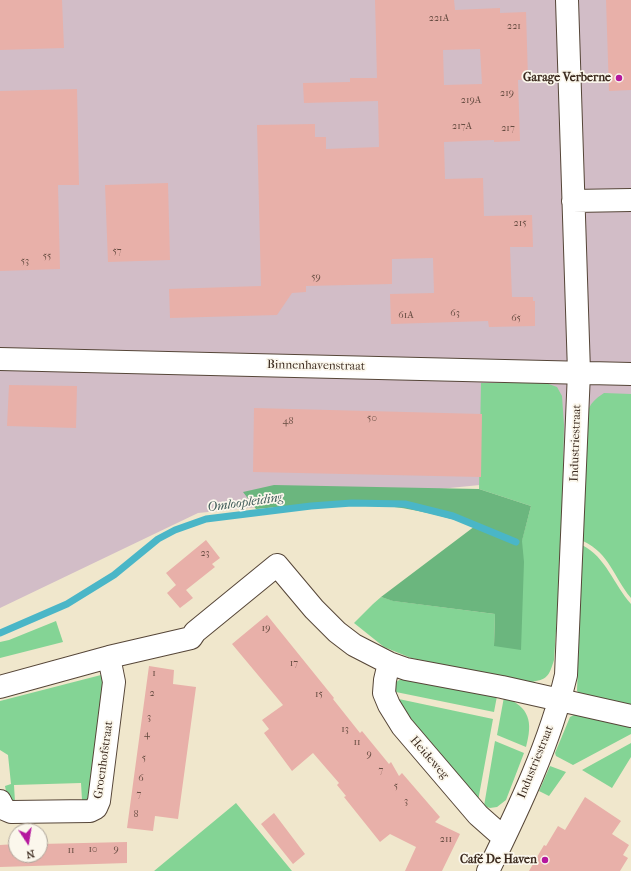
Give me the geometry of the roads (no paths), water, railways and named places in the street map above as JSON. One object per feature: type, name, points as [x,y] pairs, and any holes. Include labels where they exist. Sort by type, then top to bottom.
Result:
[{"type":"street","name":"Industriestraat","points":[[488,871],[540,757],[560,701],[566,674],[579,372],[567,0]]},
{"type":"street","points":[[573,201],[631,200]]},
{"type":"street","name":"Binnenhavenstraat","points":[[0,359],[631,374]]},
{"type":"street","points":[[0,687],[190,638],[195,632],[277,565],[314,609],[337,632],[354,645],[389,663],[406,669],[631,716]]},
{"type":"street","name":"Groenhofstraat","points":[[1,808],[11,812],[90,811],[96,808],[99,801],[114,682],[109,658]]},
{"type":"street","name":"Heideweg","points":[[389,663],[384,693],[388,706],[398,721],[478,814],[504,838]]},
{"type":"waterway","name":"Omloopleiding","points":[[0,633],[67,604],[114,575],[158,539],[175,530],[206,519],[311,506],[352,503],[405,504],[453,516],[516,542]]},
{"type":"place","name":"Garage Verberne","points":[[619,78]]},
{"type":"place","name":"Café De Haven","points":[[545,860]]}]
